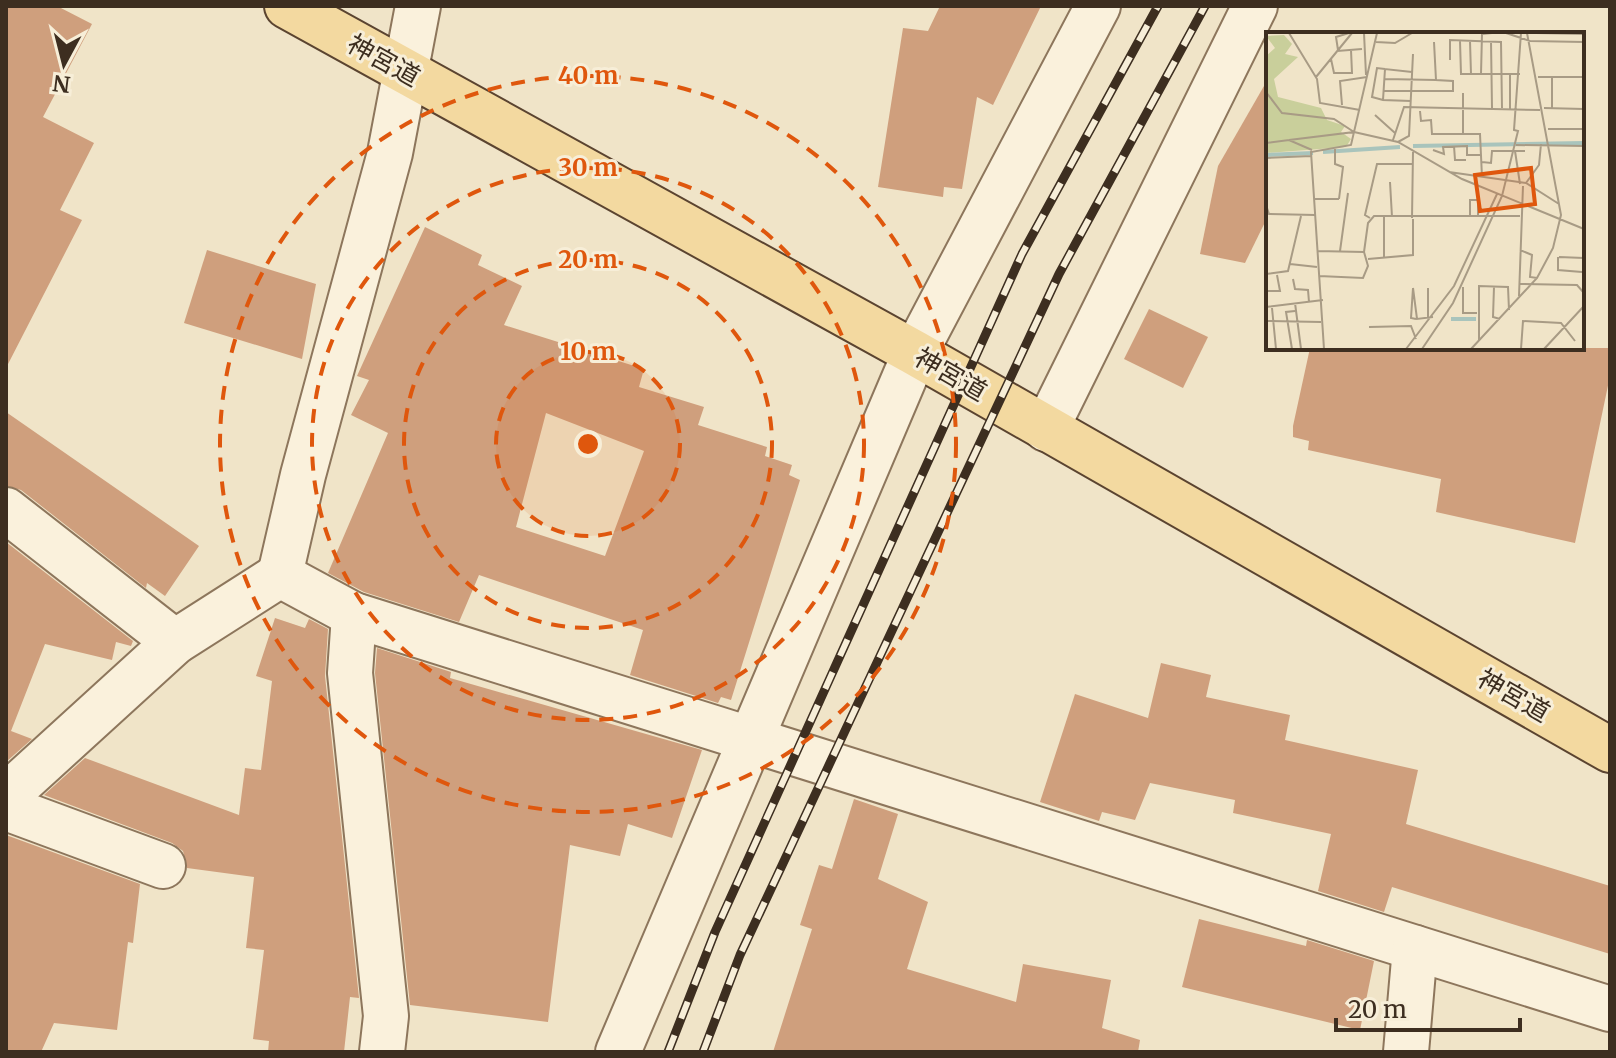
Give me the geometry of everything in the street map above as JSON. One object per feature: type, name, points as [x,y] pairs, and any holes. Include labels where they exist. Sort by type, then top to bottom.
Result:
[{"type":"main road","name":"神宮道","points":[[287,6],[915,353],[1610,750]]},
{"type":"street","points":[[6,796],[175,642],[280,575],[303,475],[390,153],[418,6]]},
{"type":"street","points":[[618,1052],[915,353],[1098,6]]},
{"type":"street","points":[[1046,429],[1255,6]]},
{"type":"street","points":[[6,510],[175,642]]},
{"type":"street","points":[[280,575],[354,615],[1610,1009]]},
{"type":"street","points":[[354,615],[350,673],[386,1016],[382,1052]]},
{"type":"street","points":[[6,808],[163,866]]},
{"type":"street","points":[[1406,1052],[1415,948]]},
{"type":"building","points":[[6,6],[57,6],[92,24],[43,117],[94,143],[60,210],[82,220],[6,368]]},
{"type":"building","points":[[940,6],[1041,6],[993,105],[977,97],[962,189],[944,187],[943,197],[878,187],[903,28],[928,31]]},
{"type":"building","points":[[1266,82],[1266,220],[1245,263],[1200,254],[1218,166]]},
{"type":"building","points":[[425,227],[482,255],[478,265],[522,286],[504,325],[644,369],[639,387],[704,407],[698,425],[767,447],[765,456],[792,465],[789,475],[800,480],[731,700],[721,697],[718,703],[630,675],[643,630],[479,575],[459,622],[364,592],[328,573],[388,433],[351,415],[369,380],[357,376]],"holes":[[[546,413],[644,451],[605,556],[516,527]]]},
{"type":"building","points":[[207,250],[316,284],[302,359],[184,323]]},
{"type":"building","points":[[1149,309],[1208,337],[1183,388],[1124,359]]},
{"type":"building","points":[[1610,348],[1610,376],[1575,543],[1436,512],[1441,479],[1308,450],[1309,441],[1293,437],[1310,350]]},
{"type":"building","points":[[6,412],[199,546],[165,596],[147,583],[146,588],[21,490],[6,486]]},
{"type":"building","points":[[6,542],[133,641],[131,646],[116,642],[112,660],[45,644],[11,731],[32,739],[6,762]]},
{"type":"building","points":[[275,618],[305,628],[309,619],[328,629],[325,676],[359,998],[350,997],[344,1052],[268,1052],[269,1041],[253,1039],[264,950],[246,948],[254,877],[187,868],[183,851],[172,843],[44,795],[85,758],[239,815],[245,768],[261,770],[272,681],[256,676]]},
{"type":"building","points":[[377,648],[451,672],[450,678],[702,750],[672,838],[628,824],[620,856],[570,845],[548,1022],[410,1005],[375,673]]},
{"type":"building","points":[[1161,663],[1211,675],[1206,697],[1290,715],[1285,740],[1418,770],[1406,824],[1610,886],[1610,954],[1392,887],[1384,912],[1318,891],[1331,834],[1233,813],[1235,800],[1150,783],[1135,820],[1102,812],[1099,821],[1040,802],[1075,694],[1148,718]]},
{"type":"building","points":[[854,799],[898,814],[878,879],[928,902],[907,969],[1016,1002],[1023,964],[1111,980],[1102,1028],[1140,1040],[1138,1052],[773,1052],[812,929],[800,925],[819,865],[832,869]]},
{"type":"building","points":[[6,835],[140,884],[133,943],[128,942],[117,1030],[54,1023],[41,1052],[6,1052]]},
{"type":"building","points":[[1199,919],[1306,946],[1307,940],[1374,961],[1360,1030],[1182,987]]},
{"type":"railway","points":[[668,1052],[715,932],[1022,254],[1158,6]]},
{"type":"railway","points":[[703,1052],[740,955],[1059,274],[1205,6]]}]
